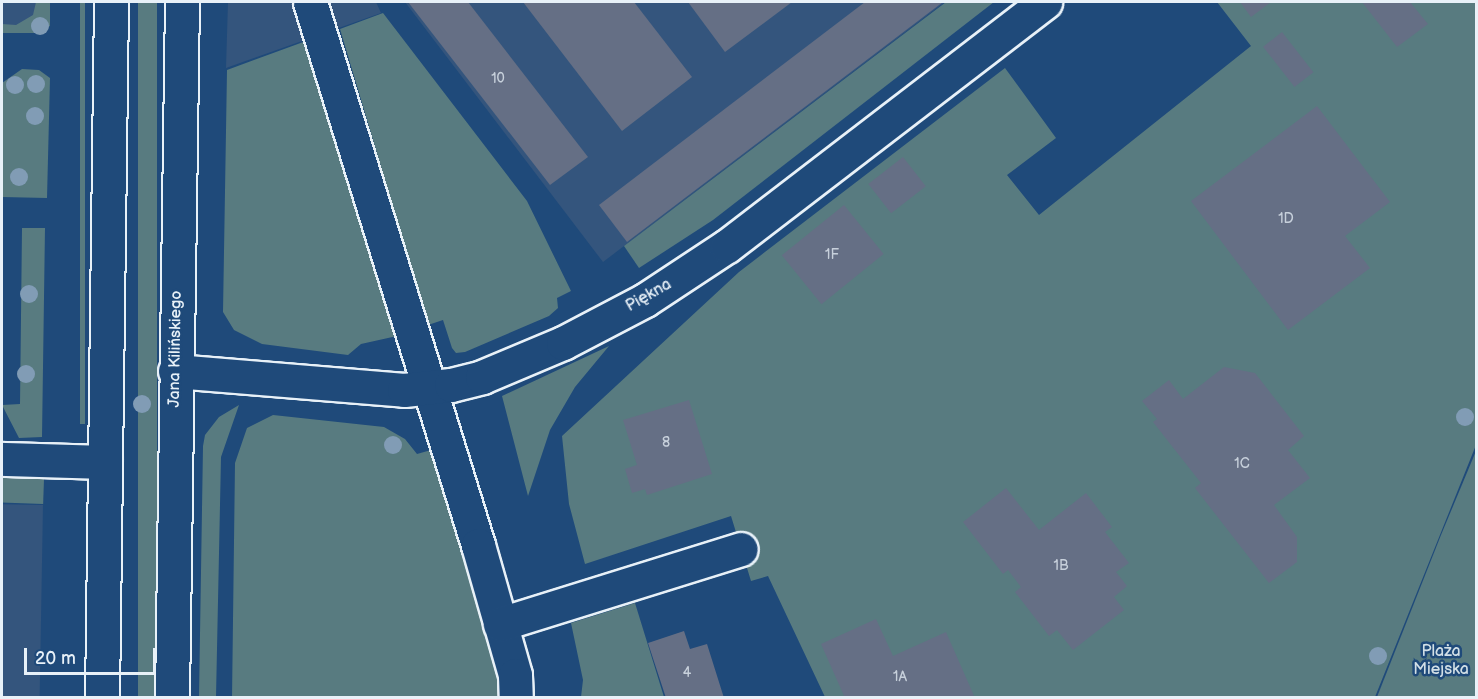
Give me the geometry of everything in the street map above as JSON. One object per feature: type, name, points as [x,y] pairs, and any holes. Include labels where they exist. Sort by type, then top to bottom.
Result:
[{"type":"street","points":[[102,698],[111,2]]},
{"type":"street","name":"Jana Kilińskiego","points":[[172,698],[182,2]]},
{"type":"street","points":[[310,2],[500,624],[515,675],[516,698]]},
{"type":"street","name":"Piękna","points":[[175,371],[372,390],[429,388],[482,377],[563,343],[691,272],[1045,2]]},
{"type":"street","points":[[2,459],[105,462]]},
{"type":"street","points":[[500,624],[741,549]]},
{"type":"shaded area","points":[[2,2],[49,2],[49,28],[2,28]]},
{"type":"shaded area","points":[[228,2],[376,2],[381,13],[226,68]]},
{"type":"shaded area","points":[[405,2],[945,2],[603,262]]},
{"type":"shaded area","points":[[2,504],[43,505],[40,697],[2,696]]},
{"type":"green space","points":[[36,2],[50,2],[50,26],[37,33],[2,33],[2,24],[16,25],[33,15]]},
{"type":"green space","points":[[80,2],[85,2],[85,424],[80,424]]},
{"type":"green space","points":[[138,2],[157,2],[157,698],[138,698]]},
{"type":"green space","points":[[946,2],[994,2],[713,220],[639,268],[624,246]]},
{"type":"green space","points":[[1217,2],[1476,2],[1476,445],[1375,697],[825,697],[768,576],[751,581],[731,516],[585,564],[569,504],[562,436],[739,272],[1005,68],[1056,138],[1007,175],[1039,215],[1251,46]]},
{"type":"green space","points":[[383,13],[527,201],[571,291],[557,298],[558,308],[549,316],[465,352],[456,353],[452,348],[443,320],[428,325],[340,29]]},
{"type":"green space","points":[[306,41],[397,336],[361,344],[348,355],[262,344],[234,330],[223,312],[227,70]]},
{"type":"green space","points":[[22,69],[39,70],[50,78],[47,198],[2,197],[2,83]]},
{"type":"green space","points":[[22,228],[45,228],[42,437],[19,438],[2,405],[20,404]]},
{"type":"green space","points":[[609,346],[575,387],[550,430],[528,496],[502,396]]},
{"type":"green space","points":[[239,405],[221,457],[216,697],[199,697],[203,446],[205,435],[219,417]]},
{"type":"green space","points":[[273,415],[384,427],[405,439],[417,454],[431,450],[494,659],[501,697],[232,698],[235,463],[247,428]]},
{"type":"green space","name":"Plaża Miejska","points":[[1476,451],[1476,697],[1377,697],[1441,535]]},
{"type":"green space","points":[[2,478],[44,479],[43,504],[2,503]]},
{"type":"green space","points":[[635,603],[664,697],[581,697],[583,680],[571,623]]},
{"type":"building","points":[[408,2],[468,2],[588,157],[550,185]]},
{"type":"building","points":[[523,2],[634,2],[692,77],[622,131]]},
{"type":"building","points":[[688,2],[792,2],[725,52]]},
{"type":"building","points":[[865,2],[943,2],[627,242],[599,205]]},
{"type":"building","points":[[1240,2],[1271,2],[1251,17]]},
{"type":"building","points":[[1362,2],[1410,2],[1428,24],[1397,47]]},
{"type":"building","points":[[1282,32],[1313,72],[1294,87],[1263,47]]},
{"type":"building","points":[[1317,106],[1390,202],[1345,236],[1370,268],[1288,330],[1191,201]]},
{"type":"building","points":[[903,157],[926,186],[891,213],[868,184]]},
{"type":"building","points":[[844,205],[884,254],[821,304],[782,255]]},
{"type":"building","points":[[1224,367],[1255,373],[1304,436],[1288,450],[1310,478],[1274,505],[1297,537],[1297,562],[1269,583],[1195,488],[1201,483],[1153,422],[1157,419],[1142,401],[1169,380],[1183,399]]},
{"type":"building","points":[[689,400],[712,474],[647,495],[645,489],[632,493],[625,469],[637,465],[623,420]]},
{"type":"building","points":[[1006,488],[1039,530],[1086,493],[1112,527],[1105,532],[1129,563],[1116,572],[1127,586],[1114,597],[1124,610],[1073,650],[1057,630],[1049,636],[1015,592],[1021,587],[1008,570],[1003,574],[963,522]]},
{"type":"building","points":[[876,619],[893,656],[946,632],[975,698],[845,698],[821,644]]},
{"type":"building","points":[[684,631],[690,649],[707,644],[724,698],[666,698],[648,643]]}]
